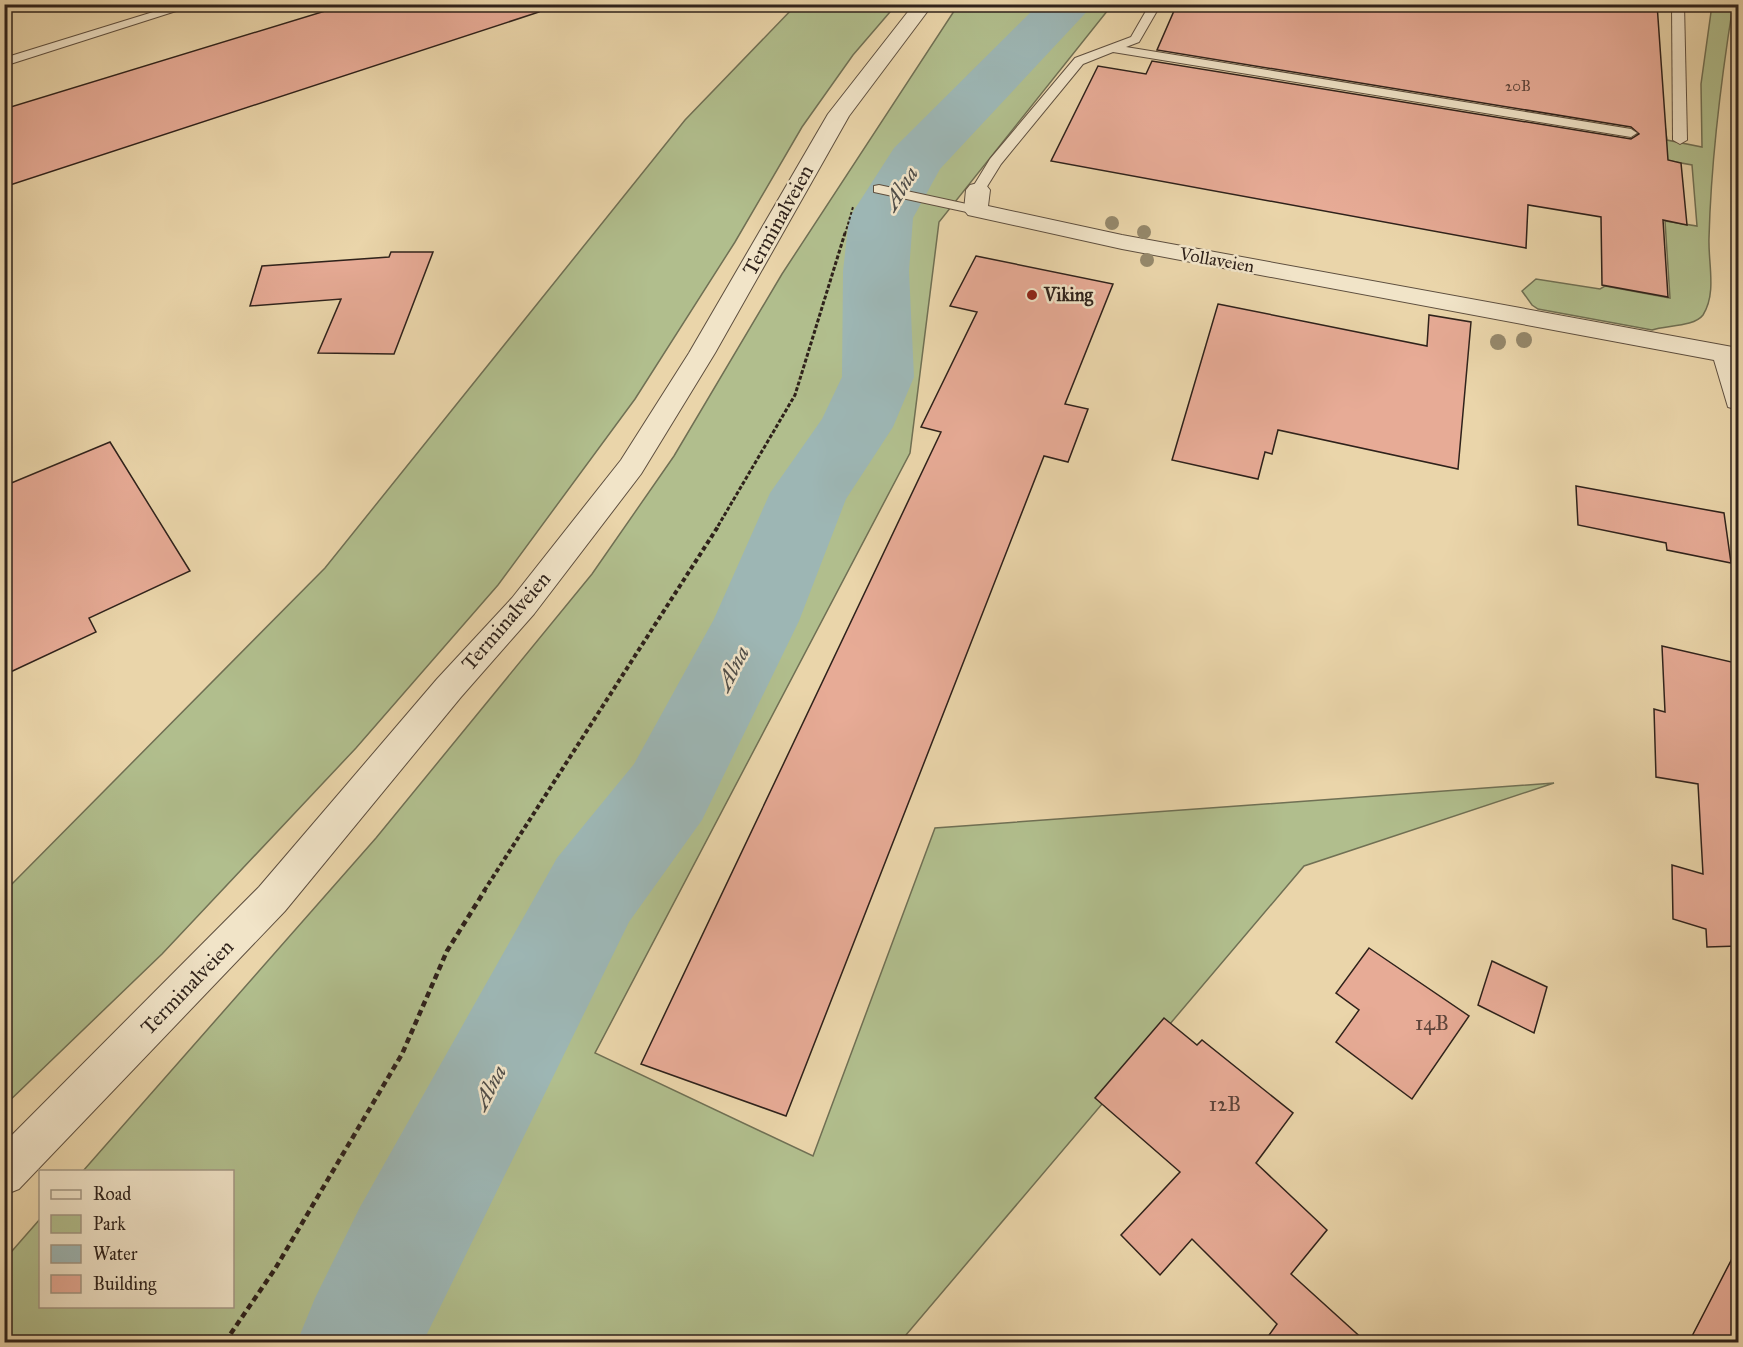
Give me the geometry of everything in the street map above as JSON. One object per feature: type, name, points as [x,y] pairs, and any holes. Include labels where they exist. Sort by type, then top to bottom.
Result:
[{"type":"street","name":"Terminalveien","points":[[4,1174],[272,899],[449,688],[523,606],[631,467],[702,353],[839,114],[924,4]]},
{"type":"street","name":"Vollaveien","points":[[977,200],[1122,242],[1732,355]]},
{"type":"street","points":[[1732,355],[1738,401]]},
{"type":"lane","points":[[4,62],[193,4]]},
{"type":"lane","points":[[879,189],[925,199],[977,200],[995,162],[1079,61],[1135,39],[1156,4]]},
{"type":"lane","points":[[1678,4],[1680,140]]},
{"type":"lane","points":[[1112,48],[1631,133]]},
{"type":"path","points":[[225,1342],[274,1269],[402,1054],[447,951],[521,831],[715,532],[795,395],[855,201]]},
{"type":"green space","points":[[796,5],[896,5],[853,55],[802,127],[735,242],[635,399],[498,585],[356,748],[162,954],[5,1105],[5,891],[325,568],[685,120]]},
{"type":"green space","points":[[958,5],[1112,5],[939,222],[910,453],[595,1053],[813,1156],[935,828],[1554,783],[1304,866],[900,1342],[5,1342],[5,1259],[39,1220],[39,1308],[234,1308],[234,1170],[84,1170],[376,838],[592,574],[674,456],[782,274]]},
{"type":"green space","points":[[1712,5],[1733,5],[1714,151],[1709,238],[1711,288],[1703,315],[1693,322],[1652,330],[1538,309],[1532,305],[1522,291],[1536,279],[1600,289],[1605,286],[1670,298],[1665,221],[1697,226],[1692,165],[1648,157],[1637,138],[1635,123],[1664,119],[1667,140],[1702,147],[1701,84]]},
{"type":"water","name":"Alna","points":[[872,207],[902,211],[892,244],[889,274],[900,347],[897,378],[863,374],[864,249]]},
{"type":"building","points":[[348,4],[538,4],[539,12],[4,187],[4,109]]},
{"type":"building","points":[[1177,4],[1657,4],[1668,160],[1681,163],[1687,225],[1663,220],[1668,297],[1602,285],[1601,217],[1528,205],[1526,248],[1051,161],[1098,66],[1146,74],[1152,61],[1631,139],[1639,134],[1631,127],[1157,50]]},
{"type":"building","points":[[391,252],[433,252],[394,354],[318,353],[341,299],[250,306],[262,266],[389,257]]},
{"type":"building","points":[[976,256],[1113,284],[1065,404],[1088,409],[1068,462],[1044,456],[786,1116],[641,1064],[941,432],[921,427],[977,312],[950,306]]},
{"type":"building","points":[[1218,304],[1427,346],[1429,315],[1471,322],[1458,469],[1278,430],[1272,454],[1265,452],[1258,479],[1172,460]]},
{"type":"building","points":[[110,442],[190,571],[89,618],[96,632],[4,675],[4,486]]},
{"type":"building","points":[[1576,486],[1724,513],[1731,563],[1667,550],[1666,543],[1578,525]]},
{"type":"building","points":[[1662,646],[1736,663],[1738,946],[1707,947],[1706,929],[1673,919],[1672,865],[1703,874],[1698,784],[1656,777],[1654,709],[1665,712]]},
{"type":"building","points":[[1369,948],[1469,1016],[1412,1099],[1336,1042],[1359,1010],[1336,993]]},
{"type":"building","points":[[1492,961],[1547,987],[1534,1033],[1478,1005]]},
{"type":"building","points":[[1164,1018],[1197,1045],[1202,1040],[1293,1113],[1256,1163],[1327,1230],[1291,1274],[1366,1342],[1264,1342],[1277,1324],[1192,1239],[1160,1275],[1121,1235],[1180,1172],[1095,1098]]},
{"type":"building","points":[[1738,1247],[1738,1342],[1689,1342]]},
{"type":"waterway","name":"Alna","points":[[359,1342],[403,1250],[593,890],[668,792],[756,621],[809,493],[856,427],[878,377],[876,271],[881,218],[915,161],[1009,62],[1069,4]]},
{"type":"place","name":"Viking","points":[[1032,295]]}]
